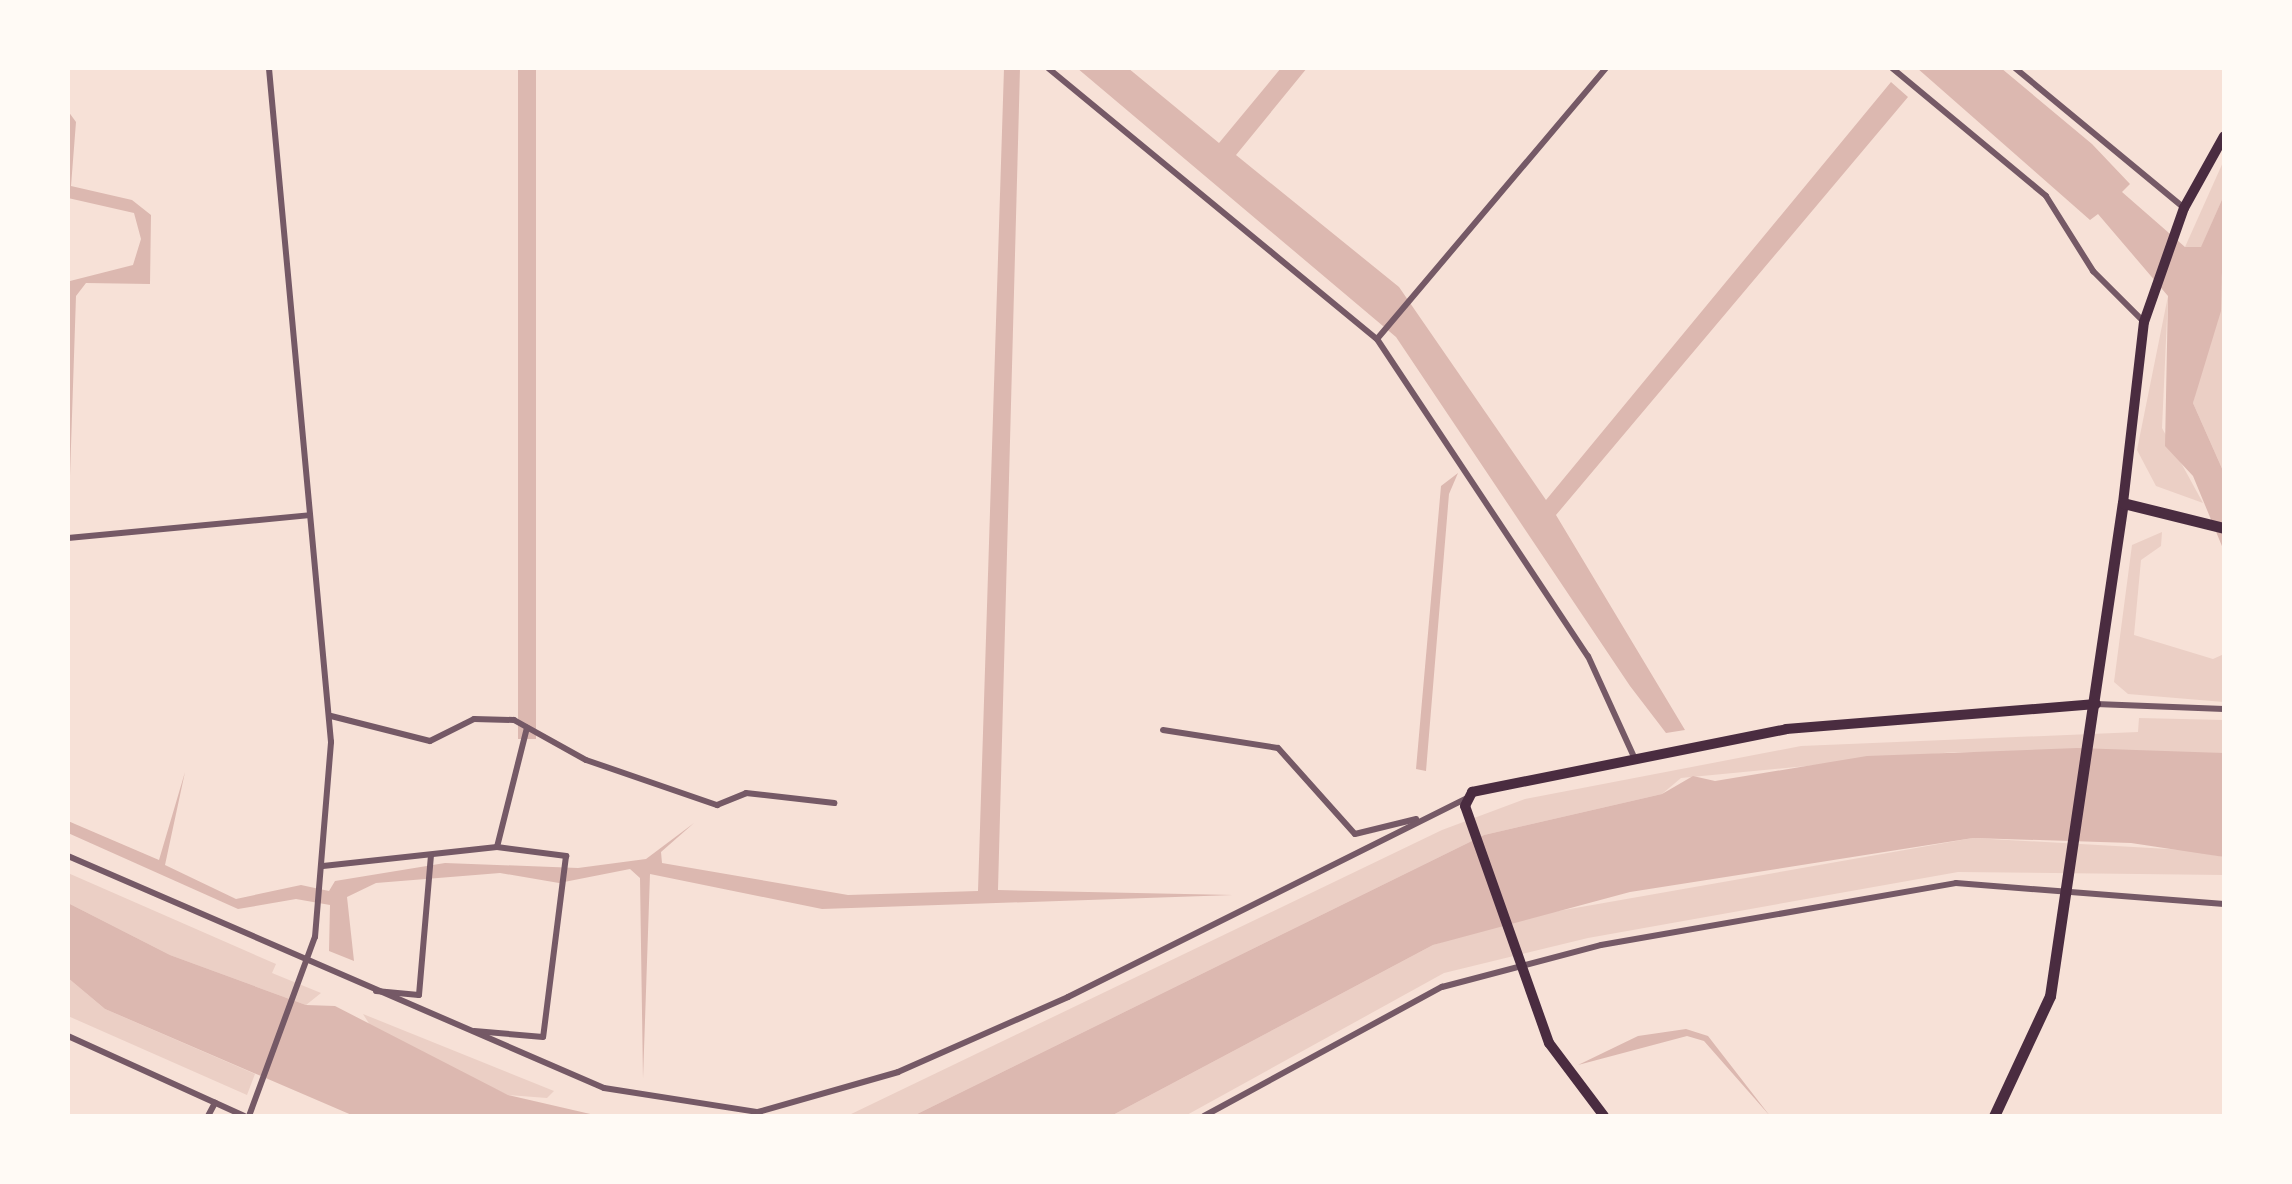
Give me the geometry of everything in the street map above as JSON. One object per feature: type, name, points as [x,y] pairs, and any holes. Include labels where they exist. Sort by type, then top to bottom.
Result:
[{"type":"main road","points":[[1994,1116],[2050,996],[2072,893],[2144,322],[2184,208],[2224,136]]},
{"type":"main road","points":[[2123,503],[2224,528]]},
{"type":"main road","points":[[1604,1116],[1550,1044],[1518,962],[1465,802],[1634,757],[1881,718],[2096,704]]},
{"type":"street","points":[[68,1036],[215,1103],[248,1114],[307,964],[323,866],[331,716],[269,68]]},
{"type":"street","points":[[1048,68],[1380,336],[1588,656],[1634,757]]},
{"type":"street","points":[[1380,336],[1606,68]]},
{"type":"street","points":[[1892,68],[2046,196],[2093,271],[2131,319],[2144,322]]},
{"type":"street","points":[[2015,68],[2184,208]]},
{"type":"street","points":[[70,538],[310,515]]},
{"type":"street","points":[[2096,704],[2224,709]]},
{"type":"street","points":[[331,716],[430,741],[474,719],[527,728],[586,760],[717,805],[746,793],[834,803]]},
{"type":"street","points":[[497,847],[527,728]]},
{"type":"street","points":[[1163,730],[1278,748],[1354,834],[1422,819]]},
{"type":"street","points":[[68,856],[366,990],[660,1104],[758,1112],[804,1104],[1068,997],[1422,819],[1465,802]]},
{"type":"street","points":[[323,866],[431,858],[497,847],[566,856],[568,883],[543,1038],[469,1031]]},
{"type":"street","points":[[366,990],[420,995],[431,858]]},
{"type":"street","points":[[1204,1116],[1442,987],[1518,962],[1956,883],[2224,904]]},
{"type":"street","points":[[208,1116],[215,1103]]},
{"type":"shaded area","points":[[518,68],[536,68],[536,739],[518,739]]},
{"type":"shaded area","points":[[1004,68],[1020,68],[998,890],[1233,895],[822,909],[650,874],[643,1079],[640,878],[630,869],[559,883],[500,873],[376,883],[347,897],[354,961],[329,951],[330,905],[296,899],[238,909],[68,833],[68,821],[159,860],[185,772],[165,865],[236,899],[301,885],[329,891],[335,881],[445,863],[578,868],[646,859],[694,823],[661,852],[662,863],[848,895],[978,891]]},
{"type":"shaded area","points":[[1077,68],[1128,68],[1219,143],[1281,68],[1307,68],[1236,155],[1399,287],[1546,500],[1891,82],[1908,97],[1556,515],[1685,730],[1666,733],[1630,686],[1396,337]]},
{"type":"shaded area","points":[[1917,68],[2001,68],[2092,144],[2130,184],[2122,192],[2185,247],[2201,247],[2224,195],[2221,311],[2193,403],[2224,473],[2224,551],[2193,476],[2165,446],[2168,296],[2098,214],[2090,220]]},
{"type":"shaded area","points":[[68,111],[76,122],[71,186],[132,200],[151,215],[150,284],[86,283],[76,296],[68,536],[70,281],[133,265],[141,239],[134,213],[68,198]]},
{"type":"shaded area","points":[[2224,160],[2224,195],[2201,248],[2185,247]]},
{"type":"shaded area","points":[[2224,269],[2224,473],[2193,403]]},
{"type":"shaded area","points":[[2168,296],[2162,428],[2203,503],[2156,486],[2137,450]]},
{"type":"shaded area","points":[[1458,473],[1449,494],[1426,771],[1416,769],[1441,486]]},
{"type":"shaded area","points":[[2162,532],[2161,546],[2141,560],[2134,635],[2213,659],[2224,654],[2224,702],[2128,694],[2114,682],[2132,545]]},
{"type":"shaded area","points":[[2139,718],[2224,720],[2224,753],[1954,752],[1681,778],[1662,794],[1484,835],[913,1116],[847,1116],[1442,830],[1525,799],[1801,746],[2138,732]]},
{"type":"shaded area","points":[[2077,748],[2224,753],[2224,857],[2131,843],[1973,838],[1630,892],[1433,945],[1111,1116],[913,1116],[1484,835],[1662,794],[1693,776],[1715,781],[1867,756]]},
{"type":"shaded area","points":[[1973,838],[2186,850],[2224,857],[2224,875],[1958,872],[1588,938],[1444,973],[1185,1116],[1111,1116],[1433,945],[1513,919]]},
{"type":"shaded area","points":[[68,873],[276,964],[272,973],[321,993],[306,1005],[170,955],[68,903]]},
{"type":"shaded area","points":[[68,903],[170,955],[306,1005],[335,1006],[508,1095],[599,1116],[354,1116],[105,1009],[68,978]]},
{"type":"shaded area","points":[[68,978],[105,1009],[255,1074],[247,1095],[68,1016]]},
{"type":"shaded area","points":[[363,1014],[554,1091],[547,1098],[508,1095],[375,1033]]},
{"type":"shaded area","points":[[1686,1029],[1708,1036],[1770,1116],[1704,1041],[1687,1036],[1578,1065],[1638,1036]]}]
